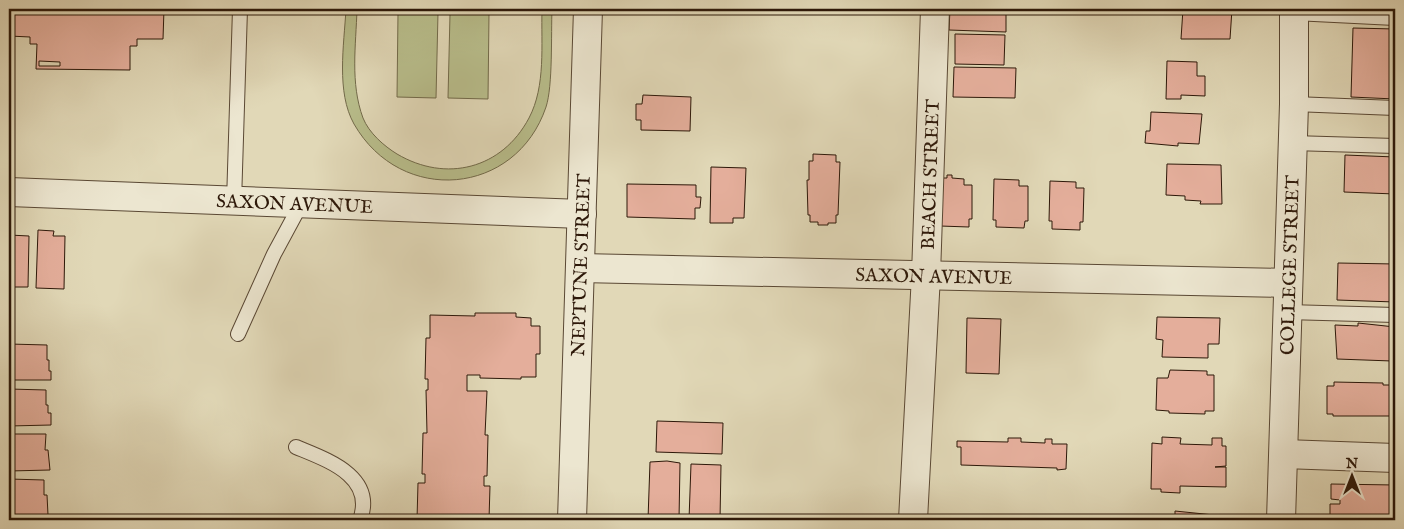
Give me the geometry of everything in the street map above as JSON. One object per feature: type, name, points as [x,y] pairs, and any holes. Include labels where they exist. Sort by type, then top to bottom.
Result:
[{"type":"street","name":"NEPTUNE STREET","points":[[572,520],[588,9]]},
{"type":"street","name":"BEACH STREET","points":[[913,520],[926,275],[935,9]]},
{"type":"street","name":"COLLEGE STREET","points":[[1281,520],[1294,104],[1294,11]]},
{"type":"street","name":"SAXON AVENUE","points":[[9,192],[582,214]]},
{"type":"street","name":"SAXON AVENUE","points":[[580,268],[1288,283]]},
{"type":"street","points":[[1284,454],[1395,458]]},
{"type":"lane","points":[[234,202],[240,9]]},
{"type":"lane","points":[[1294,11],[1395,18]]},
{"type":"lane","points":[[1294,104],[1395,108]]},
{"type":"lane","points":[[1292,143],[1395,146]]},
{"type":"lane","points":[[238,334],[274,254],[301,204]]},
{"type":"lane","points":[[1287,312],[1395,314]]},
{"type":"lane","points":[[296,448],[339,465],[358,484],[365,508],[360,520]]},
{"type":"green space","points":[[346,9],[357,9],[356,91],[363,118],[369,129],[377,139],[397,154],[416,163],[435,168],[453,169],[471,166],[488,159],[504,149],[518,135],[529,118],[538,92],[542,65],[542,9],[552,9],[551,73],[548,98],[546,107],[531,137],[510,159],[484,173],[456,180],[427,178],[400,168],[375,150],[354,124],[348,111],[342,68]]},
{"type":"green space","points":[[398,13],[438,13],[436,98],[397,97]]},
{"type":"green space","points":[[450,14],[489,14],[488,99],[448,98]]},
{"type":"building","points":[[9,9],[164,9],[163,39],[137,39],[137,46],[130,46],[130,70],[36,69],[37,44],[30,44],[30,37],[9,36]],"holes":[[[39,61],[60,62],[60,66],[39,66]]]},
{"type":"building","points":[[950,9],[1006,9],[1006,32],[949,30]]},
{"type":"building","points":[[1183,9],[1232,9],[1230,39],[1181,39]]},
{"type":"building","points":[[1353,28],[1395,29],[1395,99],[1351,97]]},
{"type":"building","points":[[955,34],[1005,35],[1004,65],[955,64]]},
{"type":"building","points":[[1167,61],[1197,62],[1197,76],[1205,76],[1205,96],[1181,95],[1181,99],[1166,99]]},
{"type":"building","points":[[954,67],[1016,68],[1015,98],[953,97]]},
{"type":"building","points":[[643,95],[691,97],[690,131],[641,130],[641,120],[636,120],[636,104],[642,104]]},
{"type":"building","points":[[1151,112],[1202,114],[1199,144],[1178,143],[1178,146],[1145,143],[1146,131],[1150,131]]},
{"type":"building","points":[[813,154],[836,155],[836,162],[840,162],[836,223],[818,225],[818,222],[810,222],[807,180],[809,180],[809,161],[813,161]]},
{"type":"building","points":[[1345,155],[1395,157],[1395,194],[1344,192]]},
{"type":"building","points":[[1167,164],[1221,165],[1222,204],[1200,204],[1201,201],[1185,200],[1185,196],[1166,195]]},
{"type":"building","points":[[711,167],[746,168],[744,218],[733,218],[733,223],[710,223]]},
{"type":"building","points":[[947,175],[952,175],[952,178],[964,179],[964,185],[972,185],[972,219],[969,219],[969,227],[940,226],[938,178],[947,178]]},
{"type":"building","points":[[994,179],[1019,180],[1019,186],[1028,186],[1028,221],[1025,221],[1024,228],[996,227],[996,220],[993,220]]},
{"type":"building","points":[[1050,181],[1076,182],[1076,188],[1084,188],[1083,222],[1080,222],[1080,230],[1052,229],[1052,221],[1049,221]]},
{"type":"building","points":[[627,184],[696,185],[696,197],[701,197],[700,208],[695,208],[695,219],[627,217]]},
{"type":"building","points":[[38,230],[54,231],[53,236],[65,236],[64,289],[36,288]]},
{"type":"building","points":[[9,235],[29,236],[28,287],[13,287],[13,290],[9,290]]},
{"type":"building","points":[[1338,263],[1395,264],[1395,302],[1337,300]]},
{"type":"building","points":[[475,313],[516,313],[516,317],[531,318],[531,326],[540,326],[540,354],[536,354],[536,377],[521,377],[521,379],[480,378],[480,375],[467,375],[467,391],[487,391],[485,435],[488,435],[487,476],[484,476],[484,486],[490,486],[489,520],[417,520],[418,483],[425,483],[425,474],[422,474],[423,433],[427,433],[426,390],[428,390],[428,379],[425,379],[426,338],[430,338],[430,315],[475,316]]},
{"type":"building","points":[[1157,317],[1220,318],[1219,344],[1208,344],[1208,358],[1162,357],[1163,340],[1156,339]]},
{"type":"building","points":[[967,318],[1001,319],[999,374],[966,373]]},
{"type":"building","points":[[1358,323],[1395,327],[1392,361],[1337,359],[1335,325],[1358,326]]},
{"type":"building","points":[[9,344],[47,345],[47,360],[49,360],[51,380],[9,380]]},
{"type":"building","points":[[1170,370],[1207,371],[1207,375],[1214,375],[1214,411],[1205,411],[1205,414],[1169,413],[1169,411],[1156,410],[1157,378],[1168,378]]},
{"type":"building","points":[[1394,378],[1395,416],[1333,416],[1333,414],[1327,414],[1327,386],[1334,386],[1334,382],[1394,385]]},
{"type":"building","points":[[9,389],[46,390],[46,405],[48,405],[48,413],[51,413],[51,425],[9,426]]},
{"type":"building","points":[[657,421],[723,423],[722,454],[656,452]]},
{"type":"building","points":[[9,434],[46,434],[45,450],[48,450],[50,470],[9,471]]},
{"type":"building","points":[[1162,437],[1181,438],[1180,444],[1212,445],[1212,438],[1222,438],[1222,446],[1226,446],[1226,466],[1215,467],[1226,467],[1226,487],[1180,486],[1180,493],[1161,492],[1161,489],[1151,489],[1152,443],[1162,444]]},
{"type":"building","points":[[1008,438],[1021,438],[1021,442],[1045,443],[1045,439],[1052,439],[1052,444],[1067,444],[1066,469],[961,465],[961,447],[957,447],[957,441],[1008,442]]},
{"type":"building","points":[[667,461],[680,463],[679,520],[648,520],[650,462]]},
{"type":"building","points":[[691,464],[721,465],[720,520],[689,520]]},
{"type":"building","points":[[9,479],[44,480],[44,495],[47,495],[48,515],[9,516]]},
{"type":"building","points":[[1331,484],[1395,485],[1395,520],[1330,520],[1330,504],[1340,504],[1340,500],[1331,499]]},
{"type":"building","points":[[1175,511],[1214,515],[1218,516],[1218,520],[1175,520]]}]
